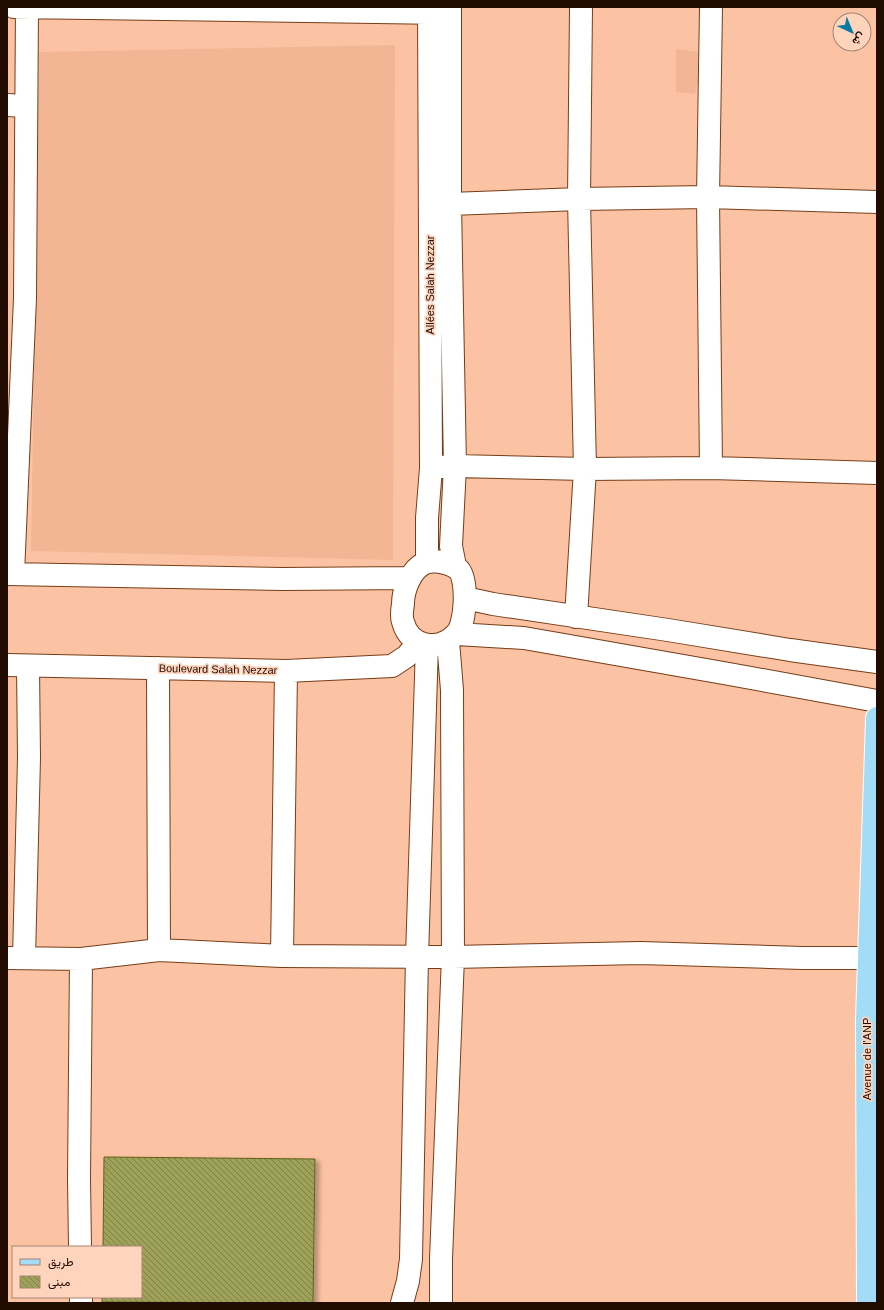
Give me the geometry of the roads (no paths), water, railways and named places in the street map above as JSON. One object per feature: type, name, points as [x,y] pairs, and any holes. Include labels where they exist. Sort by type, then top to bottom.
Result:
[{"type":"main road","name":"Avenue de l'ANP","points":[[868,1303],[872,1020],[869,958],[877,718]]},
{"type":"street","points":[[14,7],[440,10],[450,204],[455,466],[451,546],[455,566],[463,578],[465,606],[461,626],[453,637],[445,643],[434,646],[422,643],[412,637],[402,621],[403,600],[409,578],[427,562],[434,561],[455,566]]},
{"type":"street","points":[[27,7],[17,106],[16,298],[10,574],[282,579],[409,578]]},
{"type":"street","points":[[576,617],[585,469],[579,199],[581,7]]},
{"type":"street","points":[[711,7],[708,197],[711,468]]},
{"type":"street","name":"Allées Salah Nezzar","points":[[427,562],[427,518],[431,468],[430,319],[440,10]]},
{"type":"street","points":[[450,204],[579,199],[708,197],[877,202]]},
{"type":"street","points":[[431,468],[455,466],[585,469],[711,468],[877,473]]},
{"type":"street","points":[[465,598],[576,617],[877,662]]},
{"type":"street","points":[[453,637],[524,638],[877,701]]},
{"type":"street","points":[[441,1303],[441,1251],[453,957],[453,637]]},
{"type":"street","points":[[704,669],[713,637]]},
{"type":"street","points":[[402,1303],[408,1281],[411,1259],[422,643]]},
{"type":"street","name":"Boulevard Salah Nezzar","points":[[18,665],[286,670],[392,666],[408,656],[422,643]]},
{"type":"street","points":[[18,665],[29,758],[16,958],[81,959],[160,950],[282,956],[453,957],[641,953],[802,958],[869,958]]},
{"type":"street","points":[[158,668],[160,950]]},
{"type":"street","points":[[282,956],[286,670]]},
{"type":"street","points":[[80,1246],[79,1171],[81,959]]}]
